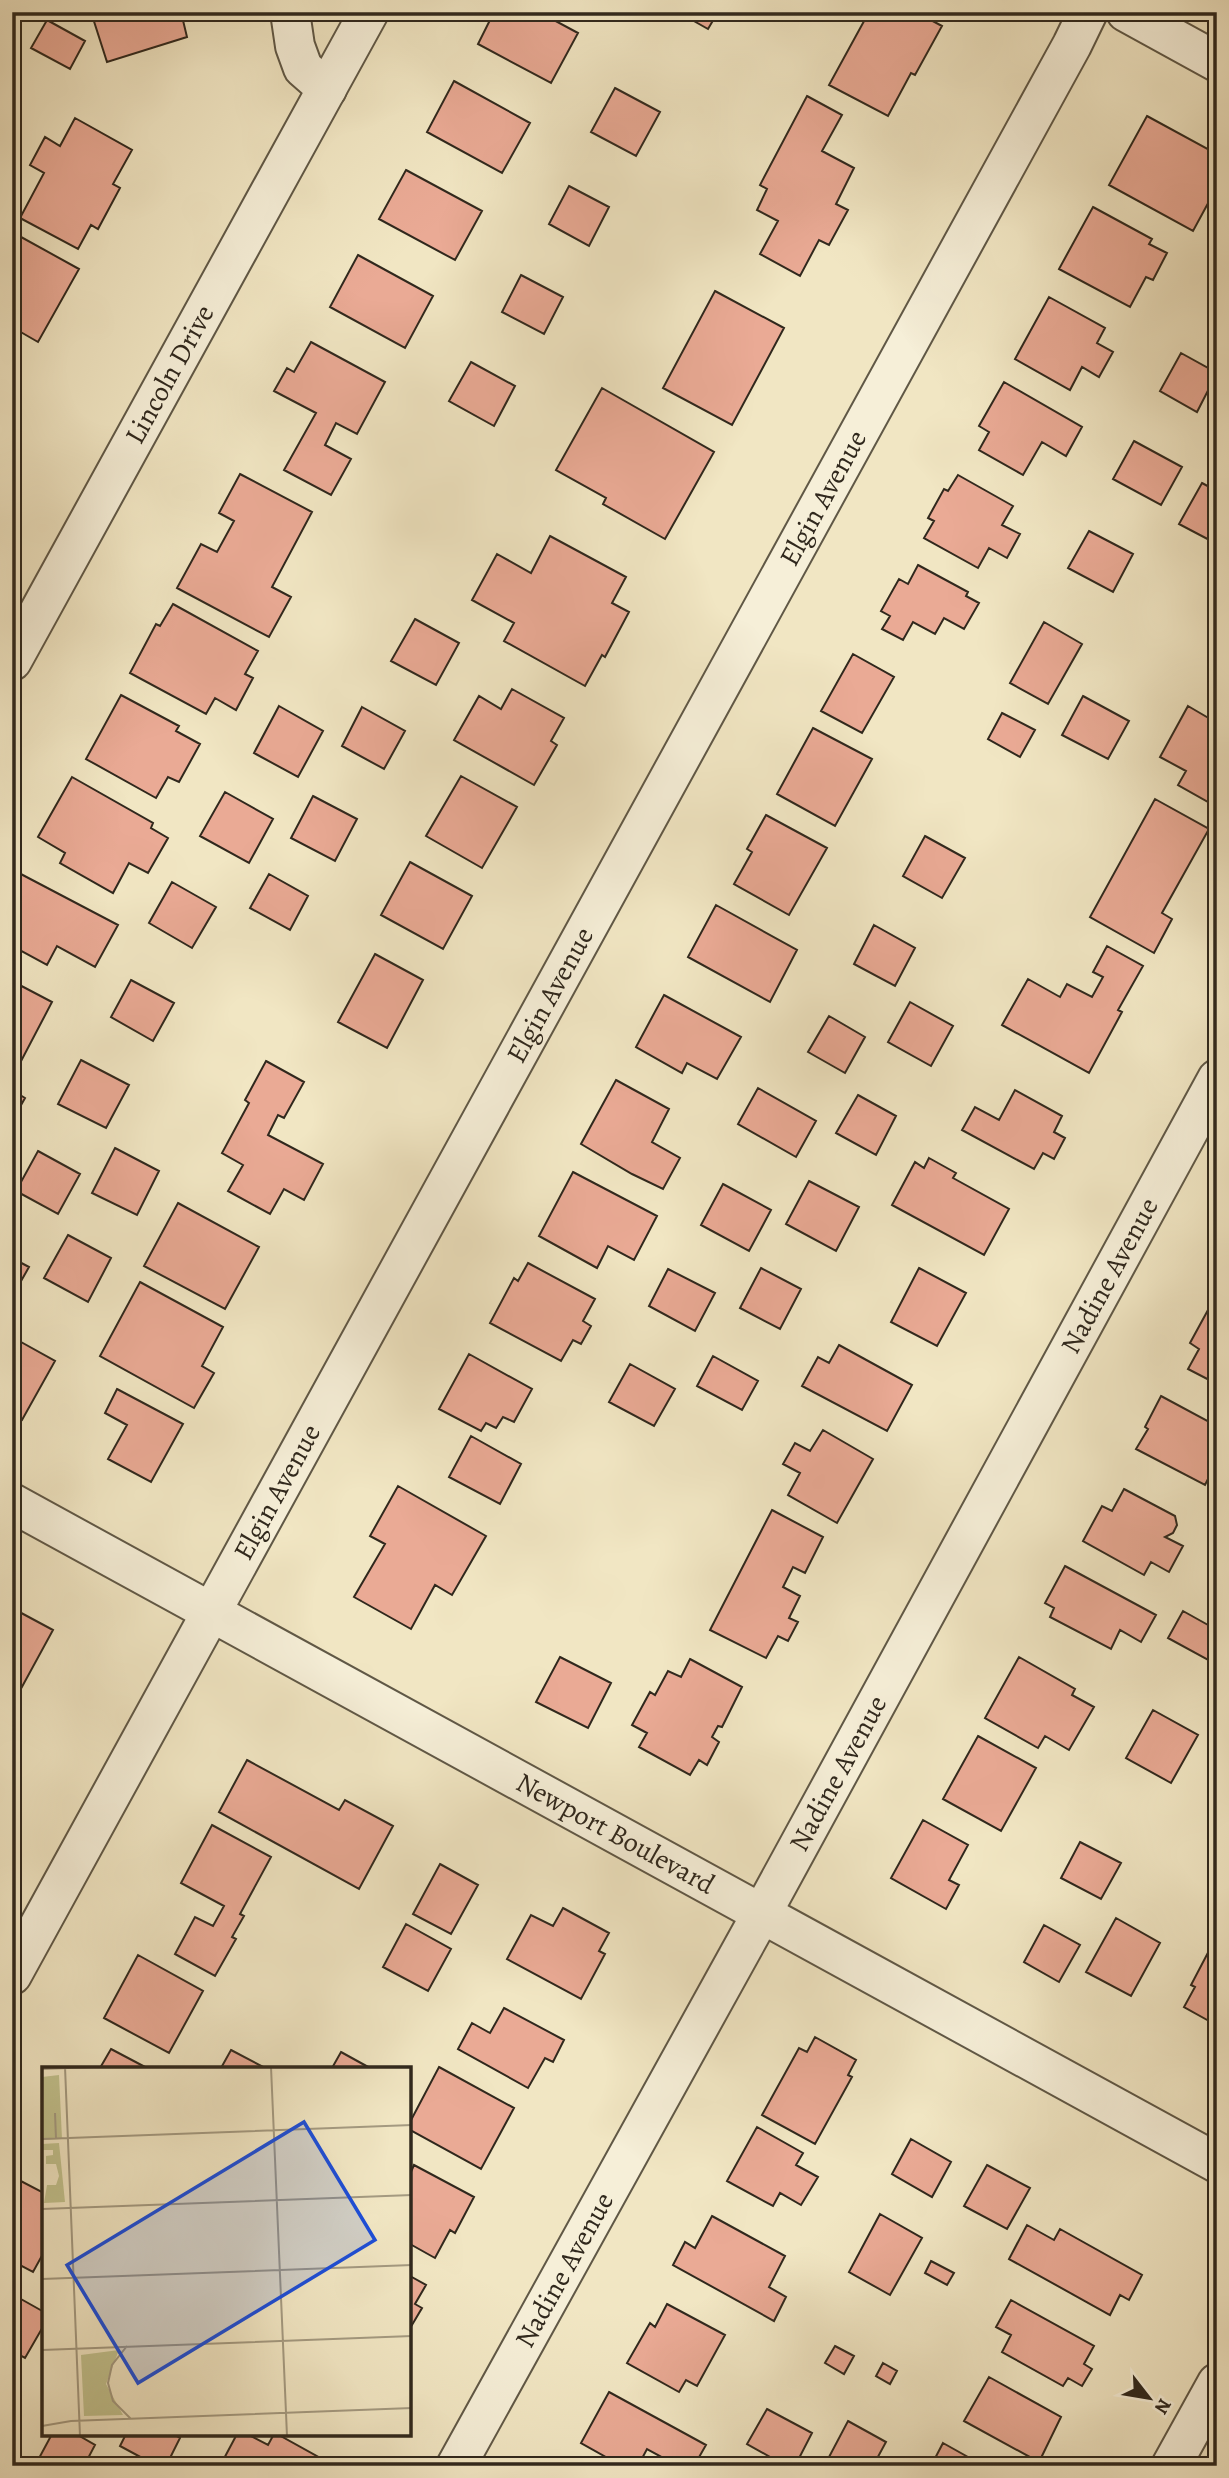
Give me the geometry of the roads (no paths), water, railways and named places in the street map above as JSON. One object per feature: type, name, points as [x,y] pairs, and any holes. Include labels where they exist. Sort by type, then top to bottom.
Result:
[{"type":"street","points":[[290,12],[295,46],[303,68],[327,89]]},
{"type":"street","name":"Lincoln Drive","points":[[12,661],[369,12]]},
{"type":"street","name":"Elgin Avenue","points":[[12,1975],[1088,12]]},
{"type":"street","points":[[1126,12],[1217,62]]},
{"type":"street","name":"Nadine Avenue","points":[[456,2466],[762,1913],[1217,1079]]},
{"type":"street","name":"Newport Boulevard","points":[[12,1503],[1217,2163]]},
{"type":"street","points":[[1171,2466],[1217,2383]]}]
